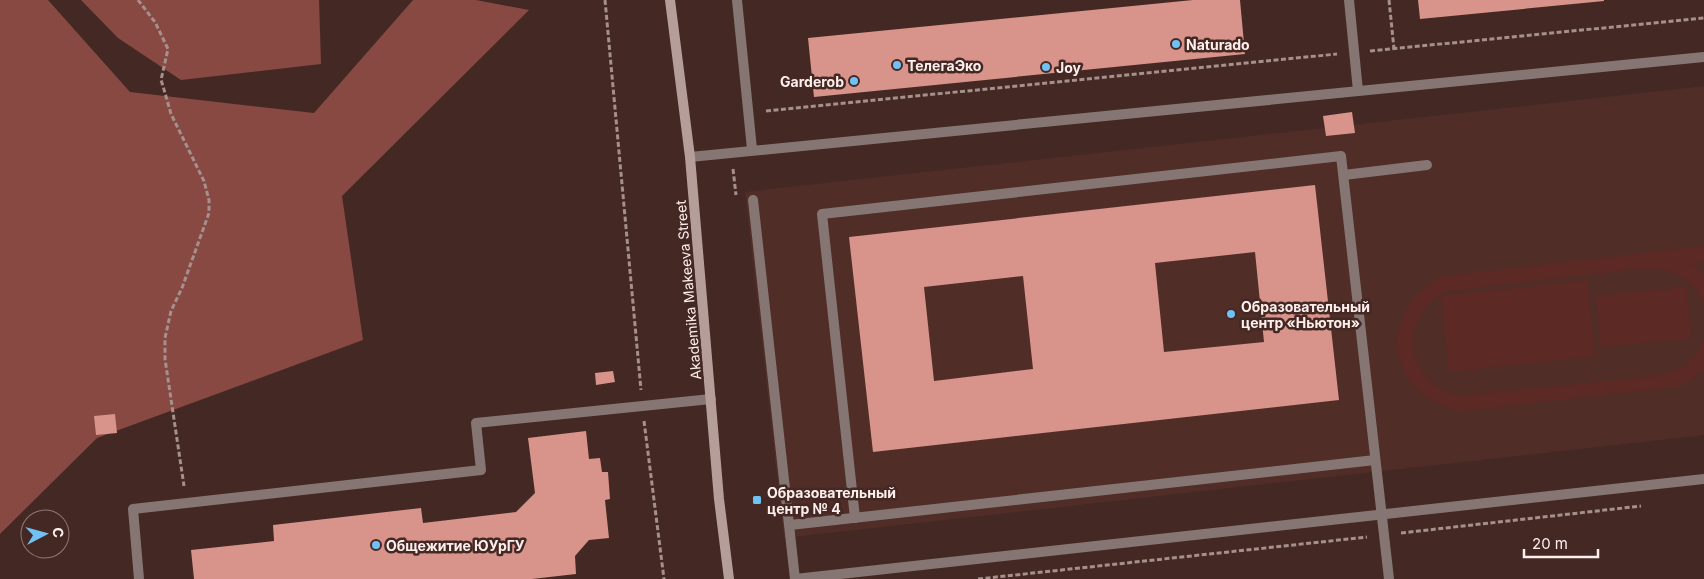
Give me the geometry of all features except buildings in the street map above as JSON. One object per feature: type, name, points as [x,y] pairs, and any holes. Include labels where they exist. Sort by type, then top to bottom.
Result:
[{"type":"street","name":"Akademika Makeeva Street","points":[[670,0],[690,157],[729,579]]},
{"type":"lane","points":[[737,0],[752,149]]},
{"type":"lane","points":[[1349,0],[1358,91]]},
{"type":"lane","points":[[690,157],[752,149],[1704,57]]},
{"type":"lane","points":[[855,518],[822,214],[1341,156],[1388,579]]},
{"type":"lane","points":[[1344,175],[1427,165]]},
{"type":"lane","points":[[753,200],[795,579],[1704,478]]},
{"type":"lane","points":[[139,579],[133,510],[186,502],[481,470],[476,423],[711,399]]},
{"type":"lane","points":[[790,525],[1375,460]]},
{"type":"path","points":[[138,0],[155,22],[168,49],[162,80],[163,86],[171,114],[204,181],[209,200],[209,213],[182,288],[170,311],[165,338],[165,359],[186,502]]},
{"type":"path","points":[[605,0],[642,405],[664,579]]},
{"type":"path","points":[[1389,0],[1394,49]]},
{"type":"path","points":[[750,130],[767,110],[1704,18]]},
{"type":"path","points":[[978,579],[1646,505]]},
{"type":"shaded area","points":[[0,0],[48,0],[130,92],[314,113],[413,0],[476,0],[529,10],[342,196],[363,340],[97,438],[25,509],[20,509],[20,514],[0,534]]},
{"type":"shaded area","points":[[81,0],[319,0],[321,64],[181,80],[118,38]]},
{"type":"shaded area","name":"Образовательный центр «Ньютон»","points":[[1704,86],[1704,435],[784,538],[745,192]]},
{"type":"shaded area","points":[[1704,246],[1704,262],[1691,263],[1704,275],[1704,306],[1695,289],[1682,277],[1665,270],[1646,268],[1447,291],[1431,303],[1419,317],[1414,332],[1413,348],[1417,363],[1426,377],[1440,388],[1459,396],[1658,376],[1681,368],[1697,353],[1704,338],[1704,368],[1690,381],[1675,387],[1458,411],[1434,401],[1415,387],[1404,369],[1398,349],[1399,328],[1407,308],[1422,291],[1444,276]]},
{"type":"shaded area","points":[[1587,280],[1595,356],[1449,372],[1441,296]]},
{"type":"shaded area","points":[[1686,287],[1691,338],[1601,347],[1596,296]]},
{"type":"place","name":"Naturado","points":[[1176,44]]},
{"type":"place","name":"ТелегаЭко","points":[[897,65]]},
{"type":"place","name":"Joy","points":[[1046,67]]},
{"type":"place","name":"Garderob","points":[[854,81]]},
{"type":"place","name":"Образовательный центр «Ньютон»","points":[[1231,314]]},
{"type":"place","name":"Образовательный центр № 4","points":[[757,500]]},
{"type":"place","name":"Общежитие ЮУрГУ","points":[[376,545]]}]
